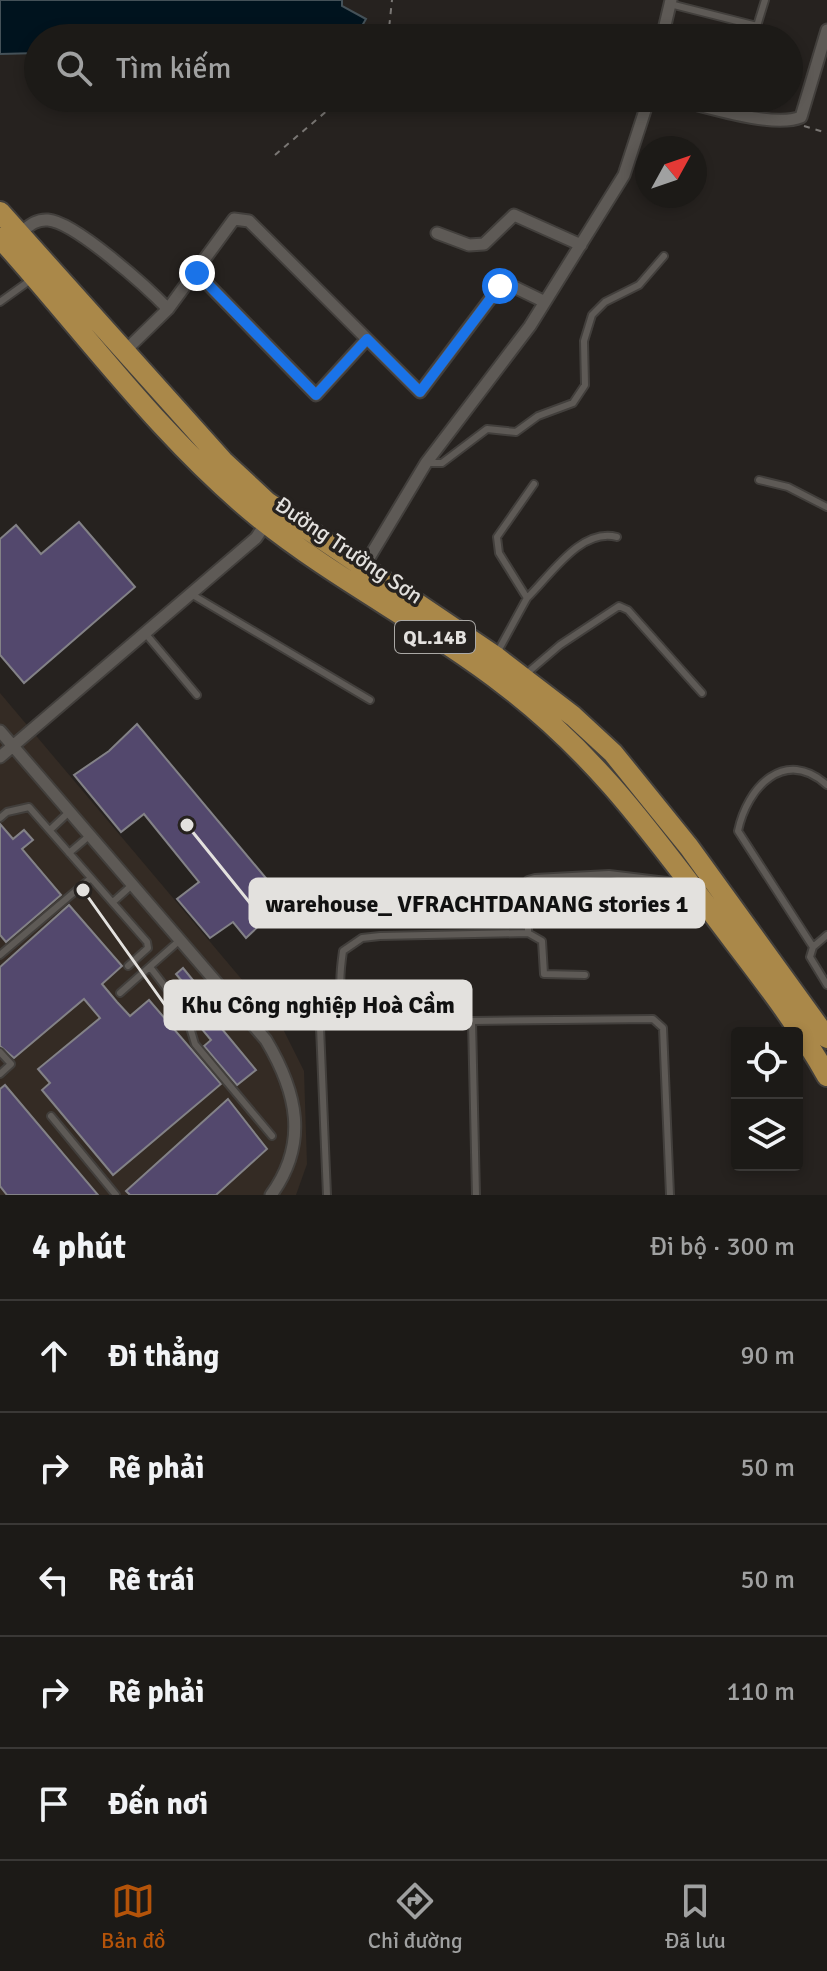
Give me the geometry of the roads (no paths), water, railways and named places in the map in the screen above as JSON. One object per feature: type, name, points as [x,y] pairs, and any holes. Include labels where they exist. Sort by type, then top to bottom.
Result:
[{"type":"highway","name":"Đường Trường Sơn","points":[[0,212],[244,482],[300,528],[495,656],[598,738],[640,784],[827,1038]]},
{"type":"highway","name":"Đường Trường Sơn","points":[[0,238],[176,439],[266,523],[535,709],[599,767],[797,1027],[827,1076]]},
{"type":"street","points":[[665,24],[670,2]]},
{"type":"street","points":[[745,112],[792,121],[801,117],[827,30]]},
{"type":"street","points":[[363,568],[426,463],[545,302],[581,245],[624,175],[644,112]]},
{"type":"street","points":[[437,233],[469,245],[484,244],[514,215],[581,245]]},
{"type":"street","points":[[20,233],[36,221],[50,219],[96,246],[168,309]]},
{"type":"street","points":[[125,351],[168,309],[234,219],[249,221],[420,392],[500,286],[510,285],[545,302]]},
{"type":"street","points":[[197,273],[316,395],[367,339]]},
{"type":"street","points":[[0,757],[256,538],[266,523]]},
{"type":"street","points":[[0,731],[266,1040],[285,1072],[295,1137],[290,1161],[271,1195]]},
{"type":"lane","points":[[688,9],[691,0]]},
{"type":"lane","points":[[758,24],[765,0]]},
{"type":"lane","points":[[670,2],[749,24]]},
{"type":"lane","points":[[426,463],[442,463],[487,429],[516,432],[538,416],[573,403],[585,385],[584,341],[592,315],[605,302],[639,285],[664,256]]},
{"type":"lane","points":[[0,302],[35,276]]},
{"type":"lane","points":[[759,480],[788,487],[827,507]]},
{"type":"lane","points":[[527,598],[499,553],[497,537],[534,484]]},
{"type":"lane","points":[[495,656],[527,598],[585,540],[605,534],[617,537]]},
{"type":"lane","points":[[191,594],[370,700]]},
{"type":"lane","points":[[524,677],[560,645],[619,606],[628,610],[702,693]]},
{"type":"lane","points":[[145,633],[197,695]]},
{"type":"lane","points":[[813,947],[738,831],[741,813],[758,787],[773,774],[792,768],[809,772],[827,785]]},
{"type":"lane","points":[[0,818],[7,812],[29,807],[113,902],[147,942],[148,948],[128,966]]},
{"type":"lane","points":[[50,830],[69,812]]},
{"type":"lane","points":[[69,853],[89,836]]},
{"type":"lane","points":[[528,933],[528,880],[609,874],[690,884]]},
{"type":"lane","points":[[0,955],[91,878]]},
{"type":"lane","points":[[113,902],[132,885]]},
{"type":"lane","points":[[585,975],[544,974],[542,941],[536,934],[528,933],[362,938],[343,951],[340,969],[344,1006],[352,1016],[363,1022],[653,1019],[661,1024],[670,1195]]},
{"type":"lane","points":[[827,935],[813,947],[810,957],[827,985]]},
{"type":"lane","points":[[120,993],[180,940]]},
{"type":"lane","points":[[150,967],[186,1014],[195,1044],[272,1136]]},
{"type":"lane","points":[[327,1195],[320,1027],[326,1020],[352,1016]]},
{"type":"lane","points":[[472,1021],[476,1195]]},
{"type":"lane","points":[[0,1052],[11,1064],[0,1074]]},
{"type":"lane","points":[[51,1116],[116,1195]]},
{"type":"water","points":[[0,0],[342,0],[342,6],[366,19],[363,24],[24,24],[24,53],[0,54]]},
{"type":"place","name":"warehouse_ VFRACHTDANANG stories 1","points":[[187,825]]},
{"type":"place","name":"Khu Công nghiệp Hoà Cầm","points":[[83,890]]}]
